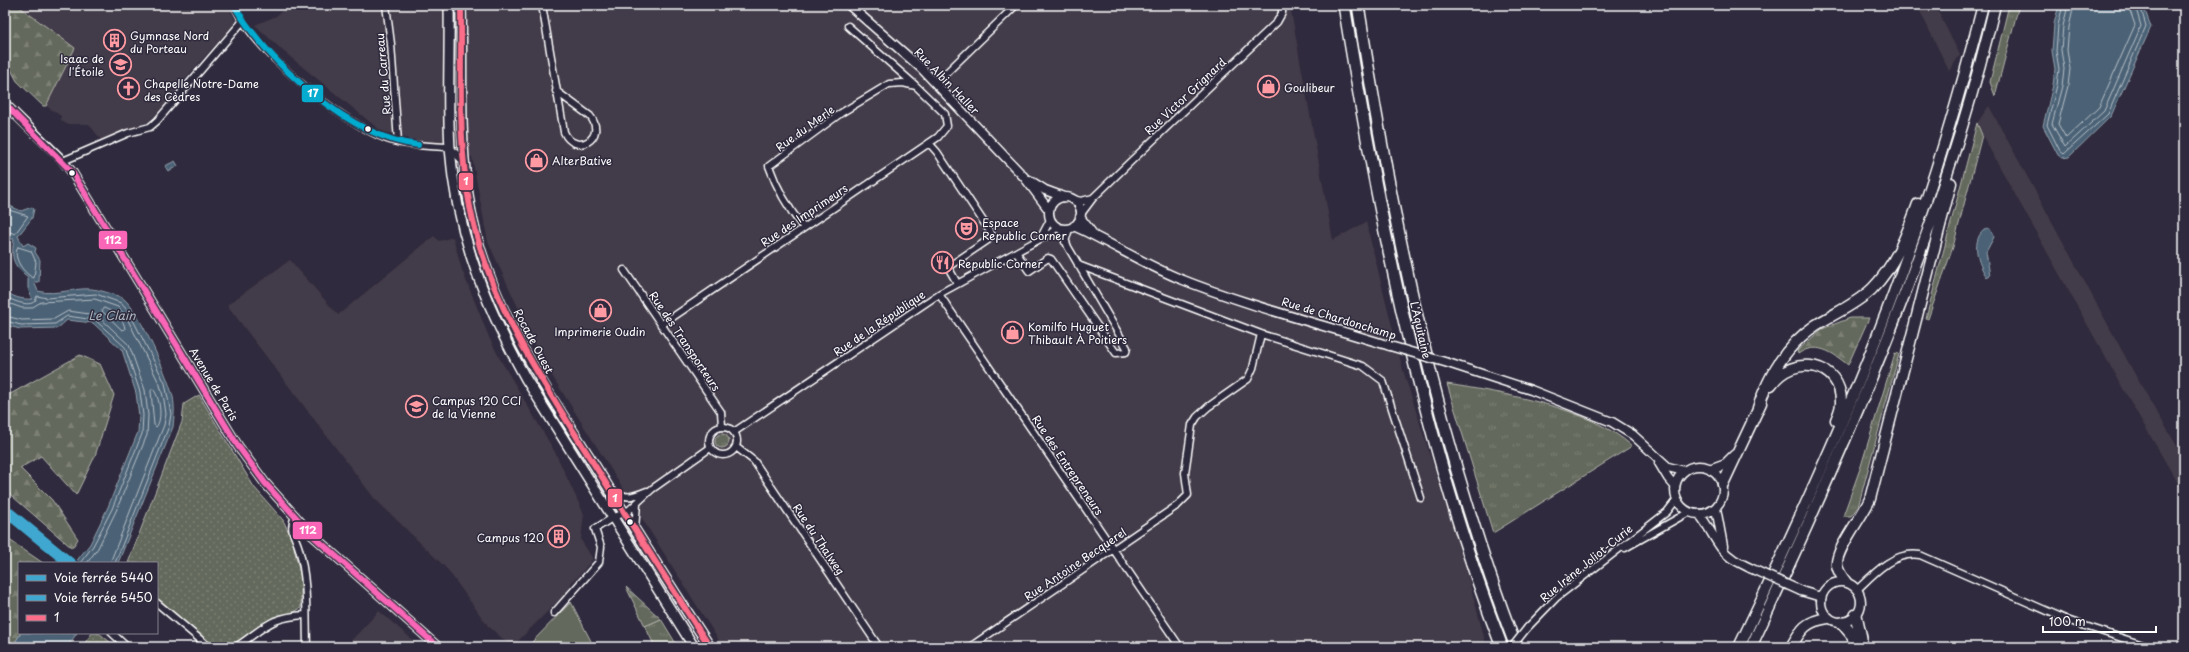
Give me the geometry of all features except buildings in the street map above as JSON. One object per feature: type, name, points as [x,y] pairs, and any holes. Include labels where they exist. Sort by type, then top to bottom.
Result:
[{"type":"highway","name":"L'Aquitaine","points":[[1344,5],[1376,185],[1404,321],[1450,490],[1471,558],[1502,647]]},
{"type":"highway","name":"L'Aquitaine","points":[[1358,5],[1393,200],[1426,352],[1461,478],[1516,647]]},
{"type":"highway","points":[[1739,647],[1853,397],[1894,293],[1949,131],[1983,5]]},
{"type":"highway","points":[[1846,582],[1837,565],[1839,552],[1865,512],[1870,499],[1977,84],[1995,5]]},
{"type":"highway","points":[[1751,647],[1816,507],[1880,360],[1932,220],[1970,109]]},
{"type":"highway","points":[[1723,484],[1739,451],[1775,367],[1794,344],[1816,326],[1855,303],[1872,289],[1890,266],[1906,236],[1949,131]]},
{"type":"highway","points":[[1758,408],[1778,375],[1788,369],[1805,365],[1813,366],[1826,372],[1836,384],[1841,401],[1822,466]]},
{"type":"highway","points":[[1712,469],[1726,464],[1739,451]]},
{"type":"highway","points":[[1856,615],[1861,638],[1859,647]]},
{"type":"highway","points":[[1791,647],[1801,630],[1809,623],[1818,619],[1828,618]]},
{"type":"highway","points":[[1842,622],[1853,636],[1855,647]]},
{"type":"main road","points":[[449,5],[450,146],[455,190],[465,236],[493,317],[526,379],[694,647]]},
{"type":"main road","name":"Rocade Ouest","points":[[461,5],[462,133],[464,163],[470,208],[484,260],[504,311],[534,368],[710,647]]},
{"type":"main road","name":"Rue Albin Haller","points":[[849,5],[906,54],[936,83],[1026,178]]},
{"type":"main road","name":"Avenue de Paris","points":[[5,104],[62,161],[81,187],[238,446],[265,483],[295,518],[438,647]]},
{"type":"main road","points":[[1026,178],[1045,190],[1073,199],[1079,206],[1081,217],[1065,228],[1050,220],[1049,210],[1026,178]]},
{"type":"main road","points":[[1049,210],[1057,199],[1064,197]]},
{"type":"main road","name":"Rue de Chardonchamp","points":[[1081,217],[1093,234]]},
{"type":"main road","name":"Rue de Chardonchamp","points":[[1065,228],[1093,234],[1134,258],[1180,278],[1390,346],[1448,363],[1563,402],[1612,422],[1633,435],[1656,458],[1668,467],[1684,471]]},
{"type":"main road","points":[[1656,458],[1668,478],[1675,486],[1677,499],[1680,504],[1689,512],[1699,514],[1711,511],[1716,508],[1721,501],[1723,484],[1717,473],[1712,469],[1699,465],[1684,471],[1675,486]]},
{"type":"main road","points":[[1716,508],[1724,551]]},
{"type":"main road","points":[[1699,514],[1709,525],[1724,551],[1733,559],[1801,591],[1821,597]]},
{"type":"main road","points":[[1839,582],[1846,582],[1857,590],[1861,603],[1856,615],[1847,621],[1842,622],[1828,618],[1821,609],[1821,597],[1828,586],[1839,582]]},
{"type":"street","points":[[234,5],[242,22],[256,39],[323,100],[372,132],[398,142],[450,146],[464,163]]},
{"type":"street","name":"Rue du Carreau","points":[[386,5],[391,44],[398,142]]},
{"type":"street","points":[[542,5],[556,91],[566,138],[579,144],[591,140],[596,128],[594,121],[590,116],[556,91]]},
{"type":"street","points":[[936,83],[1016,5]]},
{"type":"street","name":"Rue Victor Grignard","points":[[1081,217],[1093,198],[1277,22],[1282,13],[1282,5]]},
{"type":"street","points":[[62,161],[128,133],[150,127],[157,121],[242,22]]},
{"type":"street","points":[[848,26],[916,86]]},
{"type":"street","name":"Rue du Merle","points":[[803,228],[792,213],[775,184],[769,166],[841,113],[889,84],[903,83],[916,86]]},
{"type":"street","name":"Rue des Imprimeurs","points":[[661,324],[929,143],[945,129],[947,123],[945,114],[916,86]]},
{"type":"street","points":[[450,146],[462,133]]},
{"type":"street","points":[[929,143],[938,152],[991,232],[991,236],[988,240],[948,267],[958,283]]},
{"type":"street","points":[[1073,199],[1081,201],[1093,198]]},
{"type":"street","points":[[1040,239],[1050,220]]},
{"type":"street","points":[[1016,252],[1029,271],[1048,258],[1052,259],[1116,353],[1126,352],[1127,348],[1065,242],[1065,228]]},
{"type":"street","name":"Rue de la République","points":[[734,432],[939,294],[1040,239],[1065,228]]},
{"type":"street","points":[[1078,265],[1261,334],[1363,366],[1383,381],[1421,498]]},
{"type":"street","name":"Rue des Transporteurs","points":[[624,270],[721,412],[722,426]]},
{"type":"street","name":"Rue des Entrepreneurs","points":[[939,294],[1180,647]]},
{"type":"street","name":"Rue Antoine Becquerel","points":[[970,647],[1178,505],[1188,495],[1185,473],[1192,425],[1208,406],[1248,379],[1253,368],[1261,334]]},
{"type":"street","points":[[722,426],[727,427],[734,432],[737,441],[736,447],[725,455],[717,454],[710,448],[708,441],[712,431],[722,426]]},
{"type":"street","name":"Rue du Thalweg","points":[[736,447],[754,461],[879,647]]},
{"type":"street","points":[[554,613],[599,562],[601,546],[595,529],[623,511],[636,500],[710,448]]},
{"type":"street","points":[[609,489],[620,495],[636,500]]},
{"type":"street","name":"Rue Irène Joliot-Curie","points":[[1512,647],[1527,628],[1556,598],[1620,550],[1639,533],[1667,512],[1677,499]]},
{"type":"street","points":[[635,530],[636,500]]},
{"type":"street","points":[[1620,550],[1645,539],[1689,512]]},
{"type":"street","points":[[295,518],[292,524],[292,530],[299,548],[307,592],[307,647]]},
{"type":"street","points":[[1857,590],[1889,562],[1899,556],[1910,554],[1920,556],[2070,621],[2149,647]]},
{"type":"street","points":[[158,604],[209,647]]},
{"type":"street","points":[[236,647],[274,620],[285,617],[306,615]]},
{"type":"street","points":[[113,634],[128,647]]},
{"type":"shaded area","name":"Isaac de l'Étoile","points":[[17,5],[228,5],[236,22],[184,80],[165,105],[148,122],[101,140],[89,124],[66,124],[61,120],[61,116],[46,106],[75,48]]},
{"type":"shaded area","points":[[289,5],[1290,5],[1333,240],[1366,222],[1403,370],[1465,565],[1486,644],[1482,647],[723,647],[542,360],[488,242],[472,157],[381,131],[283,51],[255,25],[276,16]]},
{"type":"shaded area","points":[[1917,5],[1935,5],[1960,55],[1949,71]]},
{"type":"shaded area","points":[[1989,106],[2137,378],[2184,458],[2184,494],[2122,387],[1982,135],[1977,123]]},
{"type":"shaded area","name":"Campus 120 CCI de la Vienne","points":[[434,236],[439,241],[453,237],[462,270],[489,337],[500,359],[555,452],[584,514],[581,540],[593,559],[577,578],[573,580],[567,592],[512,647],[488,626],[447,569],[374,498],[227,305],[290,260],[338,315]]},
{"type":"shaded area","points":[[379,611],[421,647],[345,647]]},
{"type":"green space","points":[[5,5],[17,5],[75,48],[46,106],[43,106],[17,81],[9,66],[5,68]]},
{"type":"green space","points":[[2009,5],[2019,5],[1995,96],[1990,82]]},
{"type":"green space","points":[[1977,123],[1982,135],[1953,247],[1928,319],[1926,318]]},
{"type":"green space","points":[[1850,318],[1869,318],[1848,365],[1830,352],[1818,348],[1811,348],[1798,354],[1797,351],[1822,329]]},
{"type":"green space","points":[[1895,353],[1899,354],[1858,507],[1851,516],[1843,516],[1861,466]]},
{"type":"green space","points":[[80,355],[100,364],[114,395],[95,456],[76,495],[41,456],[20,468],[52,500],[78,539],[72,548],[5,490],[5,397]]},
{"type":"green space","points":[[1447,384],[1519,397],[1569,412],[1593,421],[1614,433],[1632,446],[1493,533]]},
{"type":"green space","points":[[199,395],[254,487],[283,520],[292,539],[301,578],[301,608],[294,612],[273,617],[230,647],[213,647],[158,600],[158,562],[128,562],[182,422],[184,404]]},
{"type":"green space","points":[[722,434],[727,436],[729,441],[727,446],[722,448],[717,446],[715,441],[717,436]]},
{"type":"green space","points":[[5,537],[42,562],[18,562],[18,634],[20,634],[12,647],[5,647]]},
{"type":"green space","points":[[626,587],[661,619],[645,626]]},
{"type":"green space","points":[[571,602],[594,647],[526,647],[531,643]]},
{"type":"green space","points":[[661,619],[678,647],[655,647],[645,626]]},
{"type":"green space","points":[[91,634],[100,634],[116,647],[82,647]]},
{"type":"water","points":[[2059,5],[2143,5],[2151,27],[2111,116],[2069,157],[2062,158],[2058,155],[2043,126],[2053,85],[2055,69],[2052,51],[2054,24]]},
{"type":"water","points":[[175,161],[178,166],[168,171],[165,166]]},
{"type":"water","name":"Le Clain","points":[[5,199],[10,206],[21,211],[32,207],[34,209],[32,218],[18,236],[23,246],[28,243],[36,248],[35,252],[40,260],[39,282],[34,282],[38,291],[53,293],[90,289],[98,290],[124,299],[138,317],[153,345],[170,388],[174,404],[173,427],[118,562],[76,562],[90,544],[108,507],[138,432],[139,416],[136,393],[122,350],[93,323],[67,320],[58,328],[20,329],[5,325],[5,290],[17,298],[32,299],[28,288],[28,277],[19,269],[14,261],[14,239],[10,239],[9,235],[5,232]]},
{"type":"water","points":[[1987,228],[1990,229],[1994,237],[1986,252],[1990,275],[1987,277],[1978,259],[1977,245],[1981,232]]},
{"type":"water","points":[[20,634],[76,634],[67,647],[12,647]]},
{"type":"rail line","name":"5440","points":[[5,507],[72,562]]},
{"type":"rail line","name":"5450","points":[[5,513],[65,562]]},
{"type":"transit line","name":"17","points":[[234,5],[267,50],[313,94],[339,113],[365,128],[392,139],[418,145]]},
{"type":"transit line","name":"1","points":[[461,5],[461,106],[463,157],[470,207],[478,242],[490,275],[503,308],[554,401],[710,647]]},
{"type":"transit line","name":"112","points":[[5,104],[72,172],[238,446],[265,483],[311,534],[438,647]]},
{"type":"place","name":"Gymnase Nord du Porteau","points":[[115,41]]},
{"type":"place","name":"Isaac de l'Étoile","points":[[120,64]]},
{"type":"place","name":"Goulibeur","points":[[1269,87]]},
{"type":"place","name":"Chapelle Notre-Dame des Cèdres","points":[[129,89]]},
{"type":"place","name":"AlterBative","points":[[537,160]]},
{"type":"place","name":"Espace Republic Corner","points":[[966,228]]},
{"type":"place","name":"Republic Corner","points":[[942,263]]},
{"type":"place","name":"Imprimerie Oudin","points":[[600,311]]},
{"type":"place","name":"Komilfo Huguet Thibault À Poitiers","points":[[1013,332]]},
{"type":"place","name":"Campus 120 CCI de la Vienne","points":[[416,406]]},
{"type":"place","name":"Campus 120","points":[[559,537]]}]
